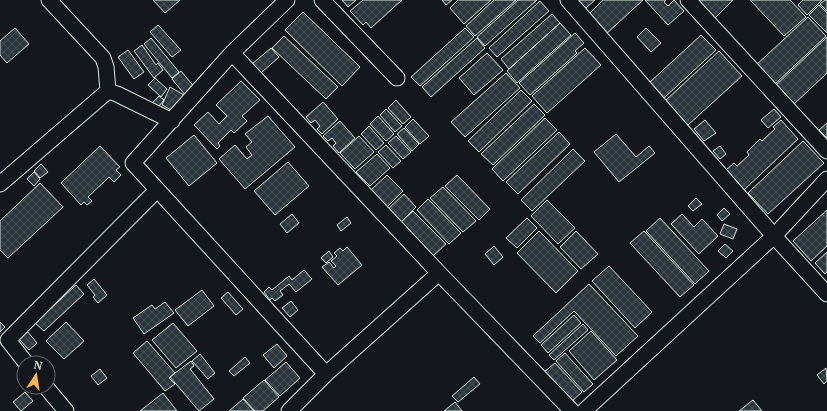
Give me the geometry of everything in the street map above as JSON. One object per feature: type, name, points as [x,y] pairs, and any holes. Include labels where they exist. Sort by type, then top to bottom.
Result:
[{"type":"street","points":[[49,0],[103,58],[106,67],[108,92]]},
{"type":"street","points":[[322,0],[397,78]]},
{"type":"street","points":[[568,0],[774,236],[827,294]]},
{"type":"street","points":[[688,0],[827,151]]},
{"type":"street","points":[[282,2],[232,53],[133,163],[326,374]]},
{"type":"street","points":[[232,53],[439,273],[572,411]]},
{"type":"street","points":[[108,92],[117,94],[172,121]]},
{"type":"street","points":[[0,184],[108,92]]},
{"type":"street","points":[[584,411],[774,236],[827,178]]},
{"type":"street","points":[[20,355],[8,340],[157,190]]},
{"type":"street","points":[[289,411],[326,374],[439,273]]},
{"type":"street","points":[[53,395],[66,411]]},
{"type":"building","points":[[153,0],[180,0],[165,13]]},
{"type":"building","points":[[342,0],[356,0],[348,7]]},
{"type":"building","points":[[363,0],[402,0],[371,28],[366,22],[363,25],[350,11]]},
{"type":"building","points":[[442,0],[452,0],[446,5]]},
{"type":"building","points":[[458,0],[491,0],[464,24],[450,8]]},
{"type":"building","points":[[494,0],[516,0],[475,36],[466,26]]},
{"type":"building","points":[[518,0],[537,0],[485,46],[477,37]]},
{"type":"building","points":[[578,0],[595,0],[586,8]]},
{"type":"building","points":[[603,0],[643,0],[605,35],[587,16]]},
{"type":"building","points":[[645,0],[666,0],[664,2],[668,6],[674,0],[684,11],[668,25]]},
{"type":"building","points":[[698,0],[733,0],[715,18]]},
{"type":"building","points":[[750,0],[790,0],[806,17],[784,36]]},
{"type":"building","points":[[803,0],[822,0],[807,15],[798,5]]},
{"type":"building","points":[[827,0],[827,11],[820,4]]},
{"type":"building","points":[[540,1],[549,11],[497,57],[489,48]]},
{"type":"building","points":[[819,5],[827,13],[827,33],[809,15]]},
{"type":"building","points":[[303,12],[360,67],[342,86],[285,30]]},
{"type":"building","points":[[552,14],[560,23],[509,69],[501,59]]},
{"type":"building","points":[[808,17],[826,36],[773,86],[755,66]]},
{"type":"building","points":[[560,23],[571,35],[517,83],[507,71]]},
{"type":"building","points":[[158,25],[181,50],[172,57],[150,32]]},
{"type":"building","points":[[15,28],[29,44],[7,63],[0,55],[0,41]]},
{"type":"building","points":[[465,28],[474,37],[420,86],[411,77]]},
{"type":"building","points":[[646,28],[661,43],[651,52],[637,37]]},
{"type":"building","points":[[575,33],[584,43],[575,51],[577,53],[530,95],[519,83]]},
{"type":"building","points":[[701,35],[716,50],[664,98],[649,83]]},
{"type":"building","points":[[284,36],[338,87],[326,99],[272,48]]},
{"type":"building","points":[[827,37],[827,73],[793,105],[775,86]]},
{"type":"building","points":[[151,38],[179,72],[172,78],[144,44]]},
{"type":"building","points":[[477,38],[485,48],[431,97],[422,87]]},
{"type":"building","points":[[142,45],[156,65],[158,63],[163,70],[154,78],[134,51]]},
{"type":"building","points":[[271,48],[279,57],[261,73],[252,64]]},
{"type":"building","points":[[585,48],[601,65],[547,113],[532,96]]},
{"type":"building","points":[[128,50],[144,72],[134,79],[118,57]]},
{"type":"building","points":[[719,51],[742,76],[688,125],[665,101]]},
{"type":"building","points":[[487,53],[503,70],[474,95],[459,78]]},
{"type":"building","points":[[181,71],[195,88],[186,96],[172,79]]},
{"type":"building","points":[[506,73],[520,88],[465,137],[451,122]]},
{"type":"building","points":[[155,78],[167,89],[161,97],[148,85]]},
{"type":"building","points":[[241,81],[260,100],[242,116],[247,121],[234,133],[231,130],[218,143],[220,146],[217,149],[194,125],[208,112],[219,124],[227,116],[216,105]]},
{"type":"building","points":[[170,87],[184,95],[175,112],[162,105]]},
{"type":"building","points":[[521,90],[532,101],[479,152],[468,141]]},
{"type":"building","points":[[159,96],[164,100],[155,111],[149,106]]},
{"type":"building","points":[[396,100],[411,117],[403,124],[388,108]]},
{"type":"building","points":[[323,102],[338,119],[322,134],[317,129],[320,126],[315,120],[311,123],[306,117]]},
{"type":"building","points":[[534,104],[545,115],[493,165],[481,154]]},
{"type":"building","points":[[386,109],[402,126],[395,132],[380,115]]},
{"type":"building","points":[[774,109],[781,117],[768,128],[761,120]]},
{"type":"building","points":[[268,116],[295,147],[245,189],[219,159],[235,145],[247,159],[252,155],[246,147],[252,142],[245,134]]},
{"type":"building","points":[[378,116],[394,134],[386,141],[370,124]]},
{"type":"building","points":[[545,118],[557,130],[503,181],[492,169]]},
{"type":"building","points":[[413,119],[429,136],[420,144],[405,127]]},
{"type":"building","points":[[705,120],[716,133],[704,141],[694,129]]},
{"type":"building","points":[[781,120],[798,139],[744,190],[726,170],[734,163],[737,166],[749,155],[747,152],[760,139],[762,141],[775,129],[773,127]]},
{"type":"building","points":[[340,121],[355,138],[339,153],[333,146],[336,143],[332,138],[328,141],[323,136]]},
{"type":"building","points":[[827,123],[827,138],[819,130]]},
{"type":"building","points":[[369,126],[384,143],[376,150],[361,134]]},
{"type":"building","points":[[404,128],[419,144],[412,151],[397,134]]},
{"type":"building","points":[[559,132],[570,144],[518,194],[506,182]]},
{"type":"building","points":[[616,134],[636,157],[649,146],[655,153],[619,182],[594,152]]},
{"type":"building","points":[[194,135],[217,163],[189,186],[166,158]]},
{"type":"building","points":[[359,136],[374,152],[355,169],[340,153]]},
{"type":"building","points":[[396,136],[411,152],[403,159],[388,143]]},
{"type":"building","points":[[803,141],[824,163],[768,214],[748,193]]},
{"type":"building","points":[[386,145],[401,161],[393,168],[378,152]]},
{"type":"building","points":[[100,146],[120,167],[116,170],[121,175],[114,182],[109,177],[88,197],[92,201],[87,205],[84,202],[81,205],[61,183]]},
{"type":"building","points":[[720,146],[726,154],[720,159],[713,151]]},
{"type":"building","points":[[573,149],[585,161],[532,211],[521,200]]},
{"type":"building","points":[[377,154],[390,168],[370,186],[356,172]]},
{"type":"building","points":[[288,162],[309,186],[275,215],[254,191]]},
{"type":"building","points":[[41,164],[48,172],[40,178],[34,171]]},
{"type":"building","points":[[34,172],[40,179],[34,186],[27,179]]},
{"type":"building","points":[[387,175],[403,191],[387,207],[371,190]]},
{"type":"building","points":[[457,175],[490,209],[479,220],[445,186]]},
{"type":"building","points":[[40,183],[63,207],[8,258],[0,250],[0,221]]},
{"type":"building","points":[[443,187],[476,221],[463,232],[430,198]]},
{"type":"building","points":[[404,194],[416,207],[401,222],[388,209]]},
{"type":"building","points":[[696,198],[702,204],[693,211],[688,206]]},
{"type":"building","points":[[428,199],[461,233],[449,244],[417,210]]},
{"type":"building","points":[[547,200],[575,228],[558,244],[531,216]]},
{"type":"building","points":[[724,208],[730,214],[722,221],[717,215]]},
{"type":"building","points":[[827,210],[827,246],[811,261],[793,241]]},
{"type":"building","points":[[413,211],[446,244],[433,256],[400,223]]},
{"type":"building","points":[[292,214],[299,223],[287,233],[280,224]]},
{"type":"building","points":[[682,214],[694,227],[702,219],[718,236],[699,254],[671,224]]},
{"type":"building","points":[[347,217],[351,223],[341,231],[337,225]]},
{"type":"building","points":[[527,218],[537,228],[517,248],[506,238]]},
{"type":"building","points":[[660,218],[709,271],[695,284],[646,231]]},
{"type":"building","points":[[724,224],[737,229],[733,239],[720,234]]},
{"type":"building","points":[[539,231],[578,271],[556,293],[517,253]]},
{"type":"building","points":[[576,231],[598,254],[581,269],[560,247]]},
{"type":"building","points":[[644,231],[694,285],[680,297],[630,243]]},
{"type":"building","points":[[725,244],[733,251],[726,258],[718,251]]},
{"type":"building","points":[[494,246],[503,257],[494,265],[485,254]]},
{"type":"building","points":[[347,247],[362,265],[338,285],[322,267],[329,262],[334,268],[336,266],[331,261],[337,256],[334,253],[340,248],[343,251]]},
{"type":"building","points":[[329,251],[333,257],[326,263],[321,258]]},
{"type":"building","points":[[827,252],[827,272],[825,274],[815,263]]},
{"type":"building","points":[[609,266],[652,312],[635,328],[592,281]]},
{"type":"building","points":[[304,270],[312,279],[296,292],[289,284],[280,291],[283,295],[275,301],[272,298],[270,300],[264,292],[269,287],[272,290],[289,276],[292,280]]},
{"type":"building","points":[[94,279],[107,295],[98,303],[93,297],[95,295],[87,285]]},
{"type":"building","points":[[589,284],[638,336],[616,356],[574,311],[540,343],[533,336]]},
{"type":"building","points":[[76,285],[84,294],[44,331],[35,323]]},
{"type":"building","points":[[202,290],[214,306],[188,326],[175,310]]},
{"type":"building","points":[[228,292],[243,309],[236,315],[221,298]]},
{"type":"building","points":[[291,301],[298,310],[290,317],[282,308]]},
{"type":"building","points":[[165,302],[174,313],[144,334],[133,318],[152,305],[155,309]]},
{"type":"building","points":[[574,315],[581,323],[548,353],[541,345]]},
{"type":"building","points":[[0,322],[5,327],[0,332]]},
{"type":"building","points":[[66,322],[84,341],[64,359],[46,341]]},
{"type":"building","points":[[173,323],[197,351],[176,368],[152,340]]},
{"type":"building","points":[[583,324],[588,330],[554,360],[549,355]]},
{"type":"building","points":[[27,331],[37,343],[29,350],[19,339]]},
{"type":"building","points":[[591,331],[617,360],[594,380],[569,351]]},
{"type":"building","points":[[147,341],[175,373],[169,378],[175,384],[165,391],[133,353]]},
{"type":"building","points":[[277,344],[287,356],[274,368],[263,355]]},
{"type":"building","points":[[565,353],[593,384],[584,392],[556,361]]},
{"type":"building","points":[[200,354],[215,373],[208,379],[192,361]]},
{"type":"building","points":[[245,357],[250,363],[234,376],[229,371]]},
{"type":"building","points":[[191,361],[194,366],[190,369],[214,399],[199,411],[170,377]]},
{"type":"building","points":[[286,362],[300,378],[280,396],[265,380]]},
{"type":"building","points":[[555,363],[582,392],[571,402],[544,372]]},
{"type":"building","points":[[826,368],[827,381],[824,384],[817,375]]},
{"type":"building","points":[[100,369],[107,378],[98,385],[91,376]]},
{"type":"building","points":[[474,377],[480,384],[458,402],[452,396]]},
{"type":"building","points":[[264,380],[279,397],[263,411],[255,411],[243,398]]},
{"type":"building","points":[[163,393],[177,411],[140,411]]},
{"type":"building","points":[[21,395],[28,395],[33,401],[21,411],[13,402]]},
{"type":"building","points":[[243,399],[254,411],[229,411]]},
{"type":"building","points":[[753,400],[762,411],[739,411]]},
{"type":"building","points":[[455,402],[462,411],[444,411]]}]
